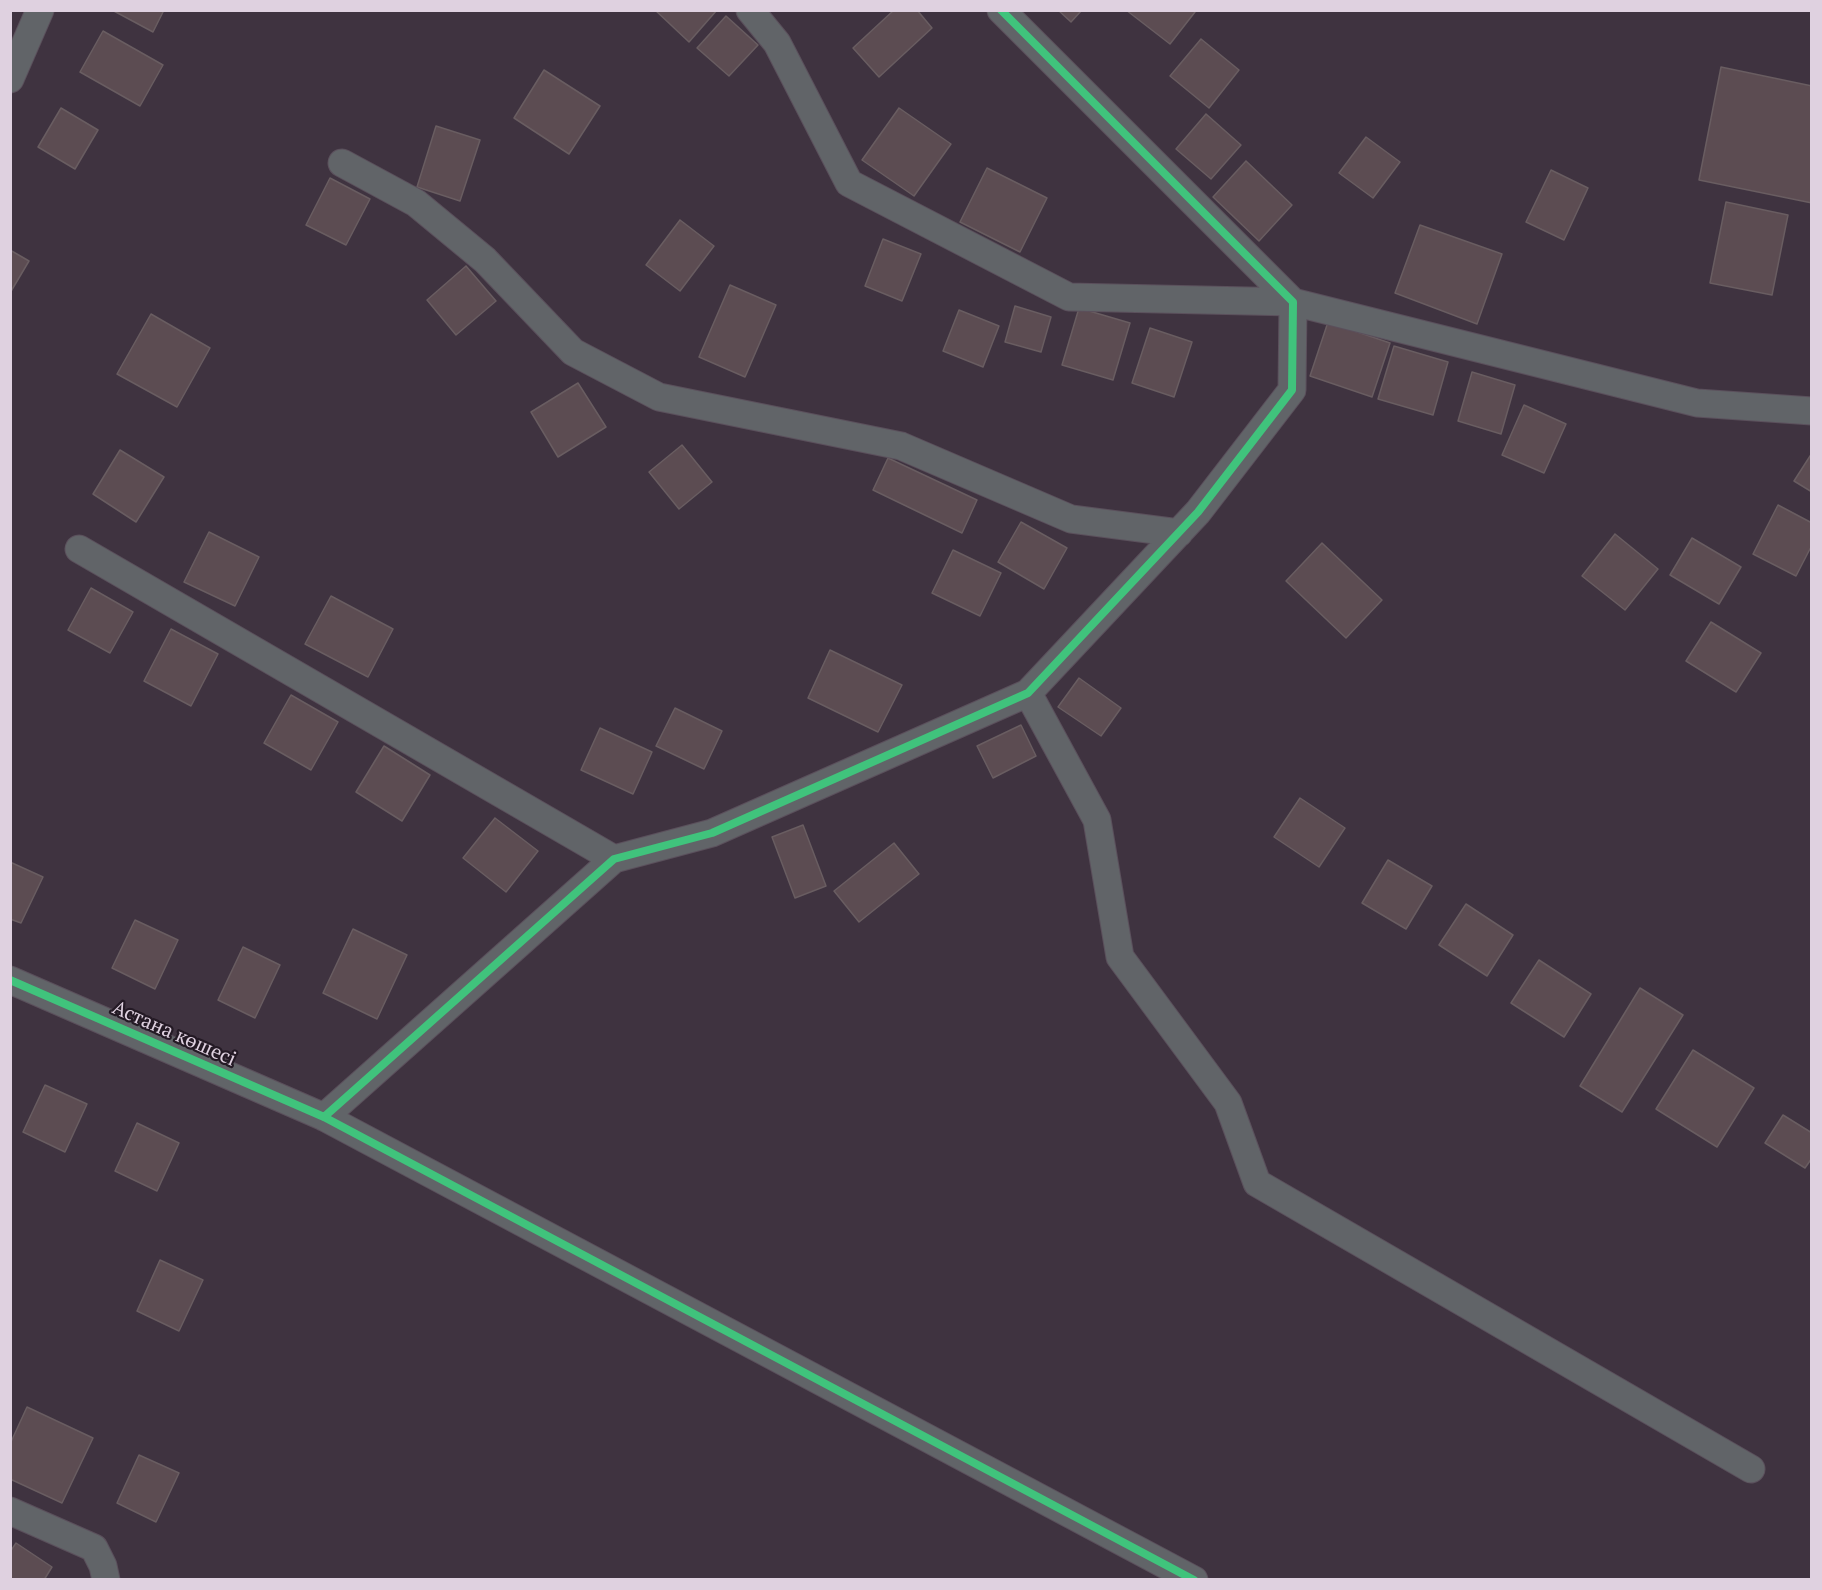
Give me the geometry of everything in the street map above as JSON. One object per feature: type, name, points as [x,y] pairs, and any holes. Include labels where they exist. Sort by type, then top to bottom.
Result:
[{"type":"street","points":[[10,78],[40,10]]},
{"type":"street","points":[[750,10],[777,43],[849,183],[1069,297],[1293,302],[1697,403],[1812,411]]},
{"type":"street","points":[[324,1118],[614,859],[712,833],[1028,693],[1198,512],[1292,390],[1293,302],[1001,10]]},
{"type":"street","points":[[342,164],[416,202],[485,260],[573,352],[659,397],[901,446],[1071,519],[1179,533]]},
{"type":"street","points":[[79,549],[614,859]]},
{"type":"street","points":[[1028,693],[1097,820],[1120,957],[1228,1103],[1257,1183],[1751,1469]]},
{"type":"street","name":"Астана көшесі","points":[[10,980],[324,1118],[1194,1580]]},
{"type":"street","points":[[10,1510],[94,1548],[103,1566],[106,1580]]},
{"type":"building","points":[[112,10],[164,10],[153,32]]},
{"type":"building","points":[[655,10],[717,10],[689,42]]},
{"type":"building","points":[[894,10],[917,10],[932,28],[879,77],[853,48]]},
{"type":"building","points":[[1058,10],[1082,10],[1071,22]]},
{"type":"building","points":[[1126,10],[1194,10],[1195,12],[1170,44]]},
{"type":"building","points":[[726,16],[758,45],[729,76],[697,48]]},
{"type":"building","points":[[103,31],[163,65],[140,106],[80,72]]},
{"type":"building","points":[[1201,39],[1239,70],[1209,108],[1170,76]]},
{"type":"building","points":[[1721,67],[1812,86],[1812,203],[1699,180]]},
{"type":"building","points":[[544,70],[600,106],[569,154],[514,118]]},
{"type":"building","points":[[61,108],[98,130],[75,169],[38,147]]},
{"type":"building","points":[[899,108],[951,144],[914,196],[862,160]]},
{"type":"building","points":[[1206,114],[1241,145],[1211,179],[1176,149]]},
{"type":"building","points":[[436,126],[480,140],[460,201],[417,187]]},
{"type":"building","points":[[1366,137],[1400,162],[1373,198],[1339,173]]},
{"type":"building","points":[[1246,161],[1292,205],[1259,241],[1213,197]]},
{"type":"building","points":[[987,168],[1047,198],[1020,252],[960,222]]},
{"type":"building","points":[[1551,170],[1588,188],[1564,240],[1526,222]]},
{"type":"building","points":[[330,178],[370,199],[346,245],[306,225]]},
{"type":"building","points":[[1726,202],[1788,215],[1772,295],[1710,283]]},
{"type":"building","points":[[680,220],[714,246],[680,291],[646,265]]},
{"type":"building","points":[[1420,225],[1502,254],[1477,324],[1395,293]]},
{"type":"building","points":[[883,239],[921,254],[902,301],[865,286]]},
{"type":"building","points":[[10,250],[29,261],[10,293]]},
{"type":"building","points":[[466,266],[496,301],[456,335],[427,300]]},
{"type":"building","points":[[730,285],[776,305],[745,377],[699,357]]},
{"type":"building","points":[[1015,306],[1051,317],[1041,352],[1005,342]]},
{"type":"building","points":[[1079,308],[1130,323],[1113,380],[1062,365]]},
{"type":"building","points":[[959,310],[999,326],[983,367],[943,351]]},
{"type":"building","points":[[151,314],[210,348],[177,407],[117,374]]},
{"type":"building","points":[[1328,322],[1390,343],[1372,397],[1310,376]]},
{"type":"building","points":[[1150,328],[1192,342],[1174,397],[1132,383]]},
{"type":"building","points":[[1394,346],[1448,362],[1433,415],[1378,399]]},
{"type":"building","points":[[1472,372],[1515,385],[1501,434],[1458,421]]},
{"type":"building","points":[[578,383],[606,427],[558,457],[531,412]]},
{"type":"building","points":[[1524,405],[1566,424],[1544,473],[1502,455]]},
{"type":"building","points":[[682,445],[712,482],[679,509],[649,472]]},
{"type":"building","points":[[120,450],[164,477],[136,522],[93,494]]},
{"type":"building","points":[[1812,453],[1812,492],[1794,481]]},
{"type":"building","points":[[888,458],[977,500],[962,533],[873,490]]},
{"type":"building","points":[[1778,505],[1812,523],[1812,545],[1796,576],[1753,554]]},
{"type":"building","points":[[1021,522],[1067,548],[1044,589],[998,562]]},
{"type":"building","points":[[209,532],[259,557],[235,606],[184,582]]},
{"type":"building","points":[[1615,534],[1658,569],[1625,610],[1582,576]]},
{"type":"building","points":[[1692,538],[1741,567],[1719,604],[1670,575]]},
{"type":"building","points":[[1322,543],[1382,600],[1346,638],[1286,581]]},
{"type":"building","points":[[953,550],[1001,573],[980,616],[932,593]]},
{"type":"building","points":[[91,588],[133,612],[110,653],[68,630]]},
{"type":"building","points":[[331,596],[393,629],[368,677],[305,644]]},
{"type":"building","points":[[1711,622],[1761,653],[1736,692],[1686,661]]},
{"type":"building","points":[[171,629],[218,654],[191,706],[144,681]]},
{"type":"building","points":[[830,650],[902,685],[878,732],[808,698]]},
{"type":"building","points":[[1079,678],[1121,708],[1101,736],[1058,707]]},
{"type":"building","points":[[291,695],[338,722],[311,770],[264,743]]},
{"type":"building","points":[[675,708],[722,731],[704,769],[656,746]]},
{"type":"building","points":[[1021,725],[1036,756],[993,778],[977,746]]},
{"type":"building","points":[[600,728],[652,752],[633,794],[581,770]]},
{"type":"building","points":[[384,746],[430,775],[402,821],[356,792]]},
{"type":"building","points":[[1300,798],[1345,828],[1319,867],[1274,837]]},
{"type":"building","points":[[495,818],[538,851],[506,892],[463,858]]},
{"type":"building","points":[[803,825],[826,886],[795,898],[772,837]]},
{"type":"building","points":[[894,843],[919,874],[859,922],[834,891]]},
{"type":"building","points":[[1388,860],[1432,886],[1406,929],[1362,903]]},
{"type":"building","points":[[10,862],[43,877],[21,923],[10,919]]},
{"type":"building","points":[[1466,904],[1513,935],[1487,976],[1439,945]]},
{"type":"building","points":[[135,920],[178,940],[155,989],[112,968]]},
{"type":"building","points":[[353,929],[407,955],[377,1019],[323,993]]},
{"type":"building","points":[[243,947],[280,965],[255,1018],[218,1000]]},
{"type":"building","points":[[1539,960],[1591,994],[1564,1037],[1511,1003]]},
{"type":"building","points":[[1640,988],[1683,1015],[1622,1112],[1580,1086]]},
{"type":"building","points":[[1693,1050],[1754,1088],[1717,1147],[1656,1109]]},
{"type":"building","points":[[45,1085],[87,1104],[65,1152],[23,1132]]},
{"type":"building","points":[[1783,1115],[1812,1133],[1812,1158],[1805,1168],[1765,1143]]},
{"type":"building","points":[[137,1123],[179,1143],[157,1191],[115,1171]]},
{"type":"building","points":[[160,1260],[203,1280],[179,1331],[137,1311]]},
{"type":"building","points":[[27,1407],[93,1438],[62,1503],[10,1479],[10,1444]]},
{"type":"building","points":[[139,1455],[179,1473],[156,1522],[117,1503]]},
{"type":"building","points":[[16,1543],[52,1567],[44,1580],[10,1580],[10,1552]]},
{"type":"cycle path","points":[[324,1117],[614,859],[712,833],[1028,693],[1198,512],[1292,390],[1293,302],[1001,10]]},
{"type":"cycle path","points":[[10,980],[324,1117],[1194,1580]]}]
